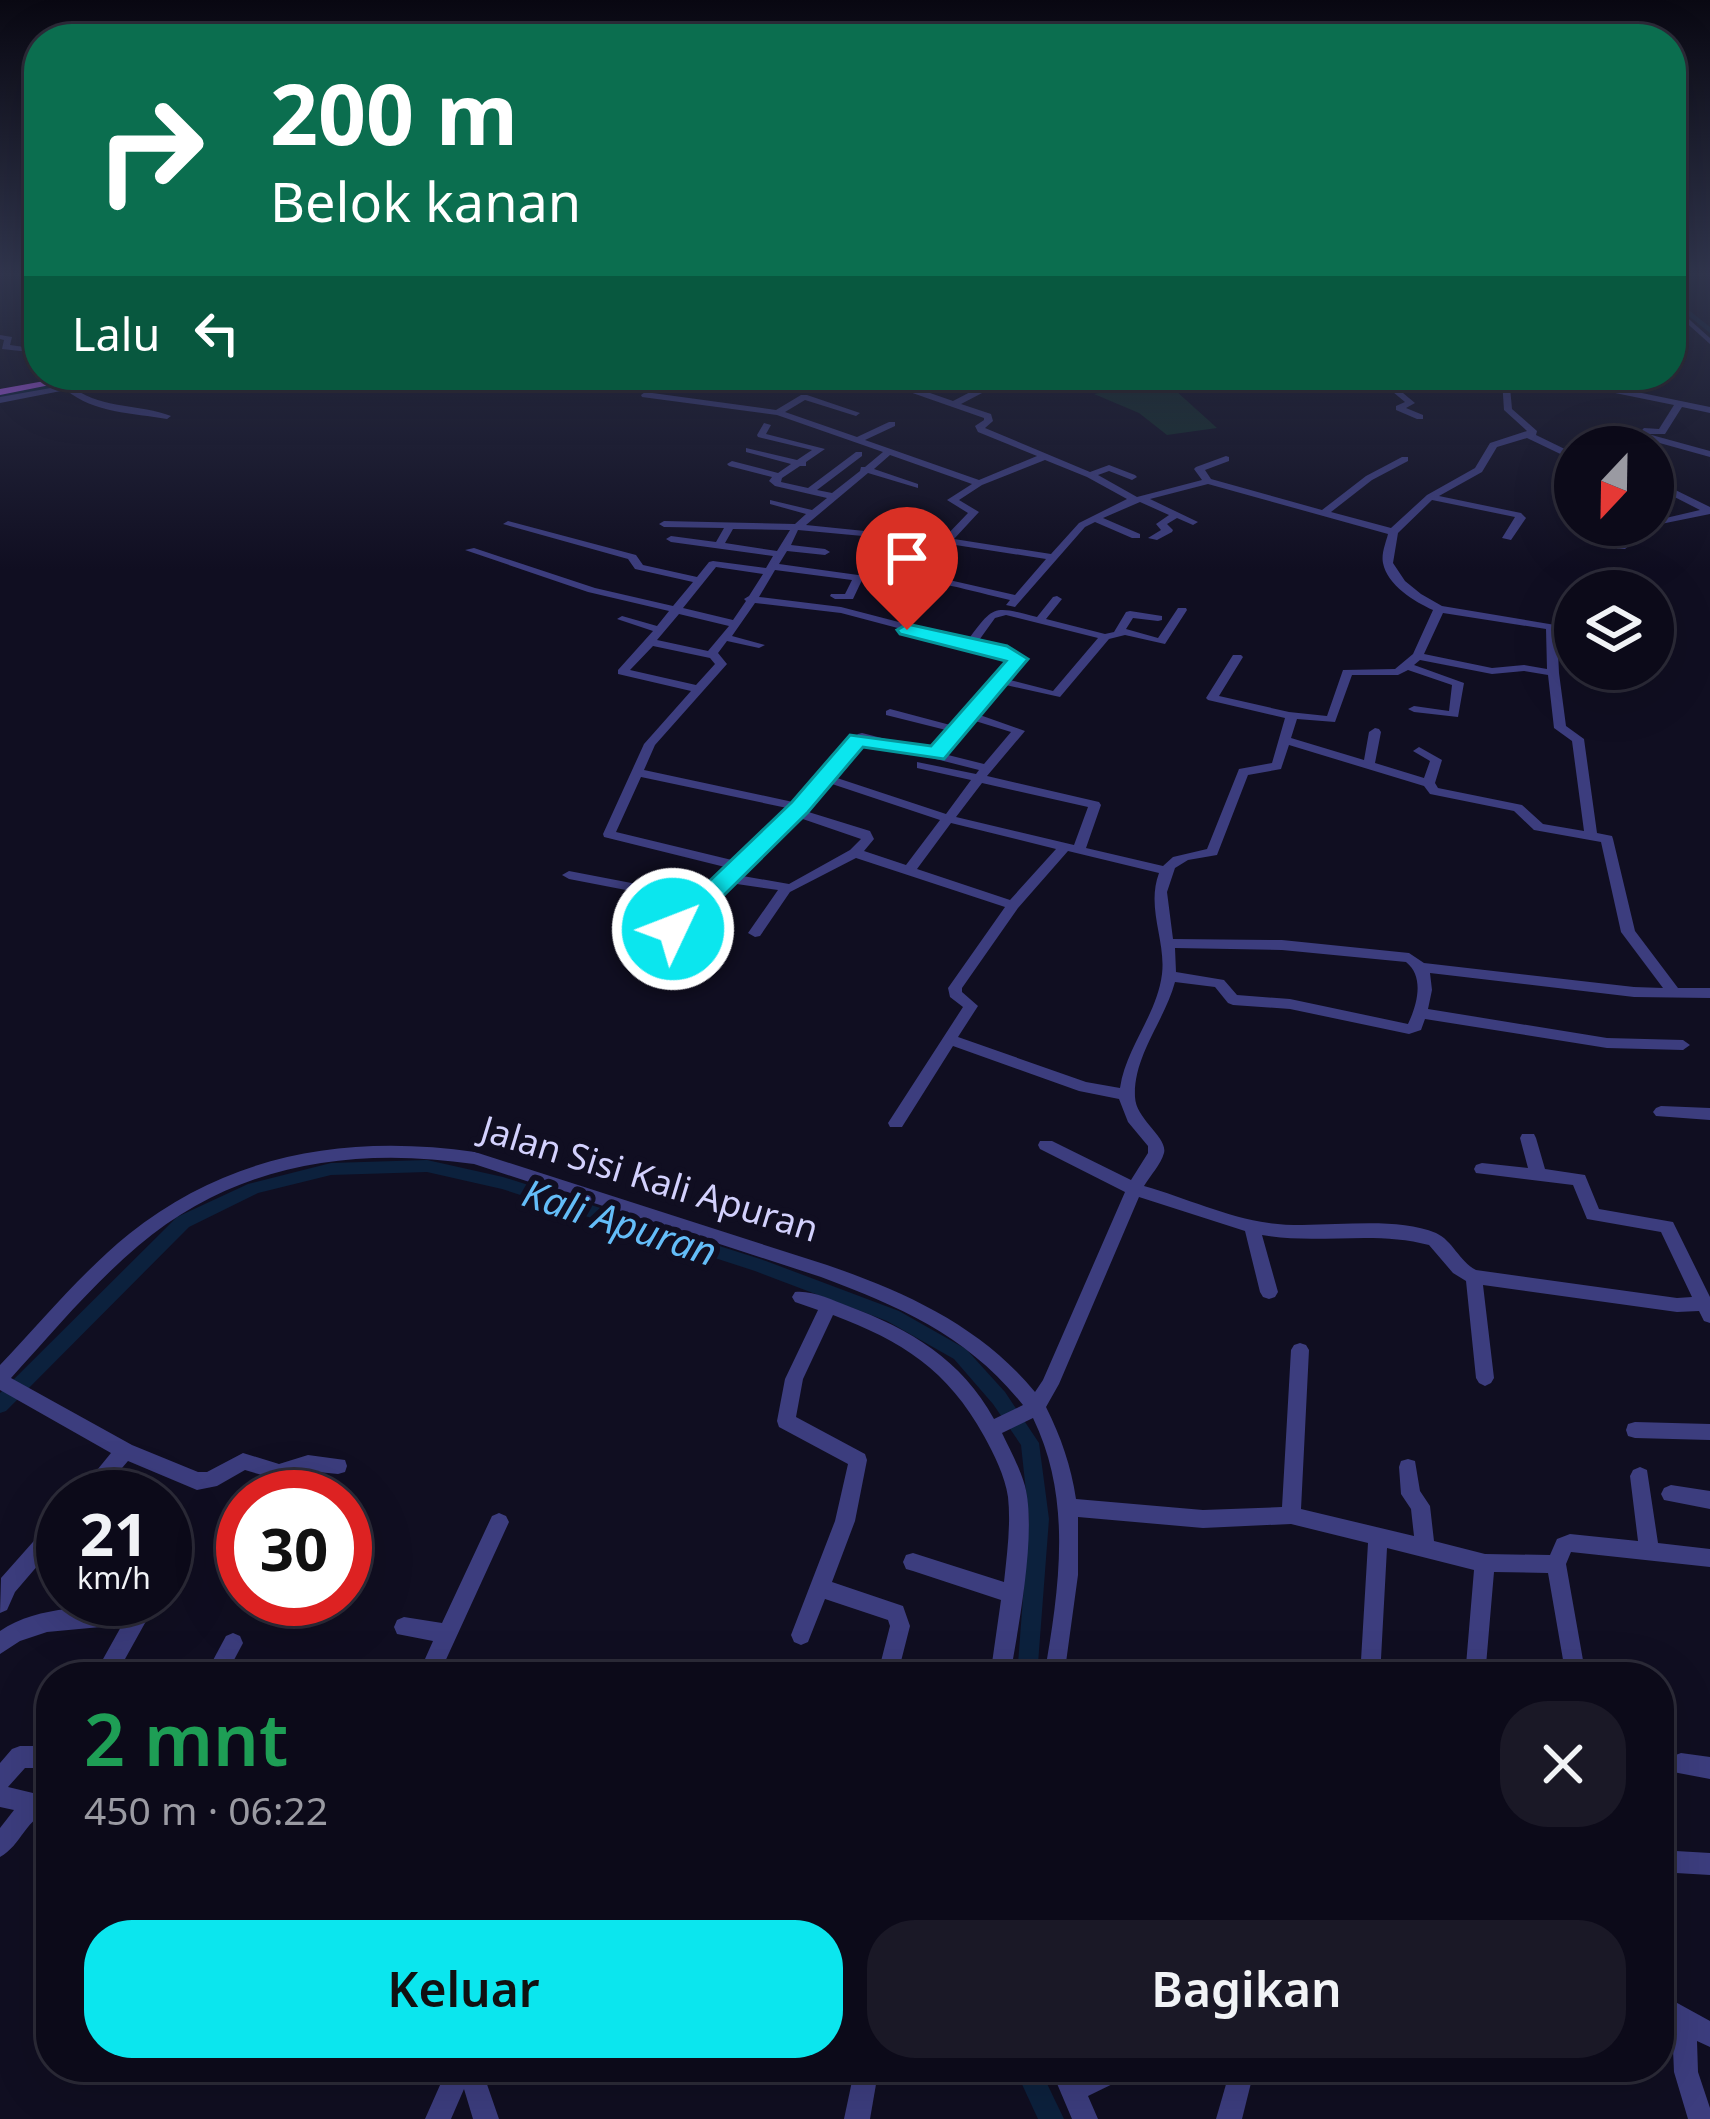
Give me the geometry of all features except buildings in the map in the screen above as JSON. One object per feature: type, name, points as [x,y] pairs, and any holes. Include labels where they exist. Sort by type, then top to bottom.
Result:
[{"type":"street","points":[[75,390],[94,402],[167,416]]},
{"type":"street","points":[[915,390],[988,416],[981,430],[1193,522]]},
{"type":"street","points":[[954,404],[981,390]]},
{"type":"street","points":[[1403,390],[1397,392],[1411,403],[1399,409],[1420,417]]},
{"type":"street","points":[[1507,390],[1508,410],[1534,433],[1493,445],[1479,470],[1430,497],[1393,532],[1388,564],[1420,602],[1557,628],[1552,673],[1560,728],[1578,739],[1591,834]]},
{"type":"street","points":[[1614,390],[1710,410]]},
{"type":"street","points":[[645,395],[778,413],[979,483]]},
{"type":"street","points":[[778,413],[802,398],[856,413]]},
{"type":"street","points":[[1680,403],[1662,432],[1647,430],[1641,435],[1710,454]]},
{"type":"street","points":[[860,439],[892,424]]},
{"type":"street","points":[[767,425],[761,435],[820,449],[774,481],[832,496]]},
{"type":"street","points":[[1528,434],[1554,447]]},
{"type":"street","points":[[748,451],[802,464]]},
{"type":"street","points":[[713,655],[795,529],[890,451]]},
{"type":"street","points":[[810,491],[859,454]]},
{"type":"street","points":[[948,541],[974,512],[952,500],[979,483],[1046,456]]},
{"type":"street","points":[[1208,481],[1199,470],[1226,459]]},
{"type":"street","points":[[1324,513],[1369,478],[1406,459]]},
{"type":"street","points":[[732,464],[779,476]]},
{"type":"street","points":[[1090,475],[1109,468],[1132,477]]},
{"type":"street","points":[[864,469],[915,486]]},
{"type":"street","points":[[1006,612],[1094,518],[1208,481],[1393,532]]},
{"type":"street","points":[[1674,493],[1709,511]]},
{"type":"street","points":[[1430,497],[1518,515],[1521,518],[1507,538]]},
{"type":"street","points":[[773,502],[812,513]]},
{"type":"street","points":[[1674,519],[1709,511]]},
{"type":"street","points":[[1153,538],[1168,530],[1161,524],[1176,515]]},
{"type":"street","points":[[1094,518],[1136,536]]},
{"type":"street","points":[[508,524],[632,557],[639,567],[700,580]]},
{"type":"street","points":[[664,524],[948,541],[1053,557]]},
{"type":"street","points":[[719,545],[728,529]]},
{"type":"street","points":[[671,539],[864,575],[942,581],[1016,598]]},
{"type":"street","points":[[470,550],[675,613],[736,624]]},
{"type":"street","points":[[699,689],[622,672],[717,562],[825,552]]},
{"type":"street","points":[[835,596],[849,598],[885,552]]},
{"type":"street","points":[[749,599],[841,610],[1018,657],[937,754]]},
{"type":"street","points":[[1039,621],[1057,599]]},
{"type":"street","points":[[1237,657],[1212,698],[1331,720],[1347,672],[1398,673],[1412,661],[1439,609]]},
{"type":"street","points":[[970,645],[991,616],[1006,612],[1059,631],[1105,637],[1119,632],[1161,643],[1182,610]]},
{"type":"street","points":[[1119,632],[1132,613],[1158,618]]},
{"type":"street","points":[[622,619],[660,630]]},
{"type":"street","points":[[997,680],[1056,695],[1105,637]]},
{"type":"street","points":[[727,638],[759,645]]},
{"type":"street","points":[[650,642],[713,655],[722,664],[650,744],[610,835],[739,866]]},
{"type":"street","points":[[1412,661],[1552,673]]},
{"type":"street","points":[[1412,661],[1457,683],[1454,715],[1414,709]]},
{"type":"street","points":[[890,713],[958,730]]},
{"type":"street","points":[[909,871],[945,818],[1020,735],[1015,729],[972,716]]},
{"type":"street","points":[[997,1427],[1030,1411],[1058,1370],[1134,1189],[1156,1153],[1156,1144],[1134,1121],[1127,1095],[1128,1075],[1168,976],[1162,889],[1167,871],[1176,860],[1212,852],[1243,772],[1277,766],[1290,716]]},
{"type":"street","points":[[1369,765],[1375,732]]},
{"type":"street","points":[[568,875],[704,901],[862,737],[937,754],[983,774],[1094,806],[1072,848],[1012,904],[955,988],[955,994],[970,1006],[896,1123]]},
{"type":"street","points":[[1285,740],[1429,782],[1439,792],[1518,808],[1539,826],[1608,841],[1628,932],[1643,956],[1658,965],[1674,992]]},
{"type":"street","points":[[1420,752],[1436,760],[1429,782]]},
{"type":"street","points":[[921,765],[983,774]]},
{"type":"street","points":[[636,772],[797,809],[865,834],[868,839],[855,853],[785,888],[755,933]]},
{"type":"street","points":[[825,778],[945,818],[1167,871]]},
{"type":"street","points":[[855,853],[1012,904]]},
{"type":"street","points":[[727,878],[785,888]]},
{"type":"street","points":[[650,957],[696,901]]},
{"type":"street","points":[[1166,943],[1320,948],[1409,958],[1422,967],[1609,990],[1710,993]]},
{"type":"street","points":[[1168,976],[1222,984],[1226,997],[1233,1000],[1290,1004],[1408,1029],[1415,1028],[1420,1013],[1422,967]]},
{"type":"street","points":[[1420,1013],[1607,1043],[1683,1045]]},
{"type":"street","points":[[950,1040],[1084,1087],[1127,1095]]},
{"type":"street","points":[[1661,1112],[1710,1114]]},
{"type":"street","points":[[1528,1138],[1538,1174]]},
{"type":"street","points":[[1046,1145],[1134,1189],[1252,1227],[1380,1229],[1426,1237],[1442,1245],[1456,1270],[1474,1277],[1708,1309]]},
{"type":"street","name":"Jalan Sisi Kali Apuran","points":[[2,1381],[134,1240],[194,1199],[266,1168],[325,1154],[425,1148],[475,1158],[858,1282],[962,1335],[1030,1411],[1060,1466],[1068,1507],[1066,1587],[1056,1662]]},
{"type":"street","points":[[1482,1169],[1580,1179],[1598,1216],[1670,1229],[1708,1309]]},
{"type":"street","points":[[1252,1227],[1269,1292]]},
{"type":"street","points":[[1474,1277],[1485,1378]]},
{"type":"street","points":[[801,1297],[936,1357],[955,1372],[997,1427],[1017,1490],[1002,1662]]},
{"type":"street","points":[[801,1635],[823,1588],[855,1488],[858,1460],[846,1449],[791,1425],[786,1414],[794,1378],[829,1306]]},
{"type":"street","points":[[1292,1515],[1300,1350]]},
{"type":"street","points":[[2,1381],[42,1408],[125,1451],[204,1482],[243,1461],[279,1472],[308,1463],[338,1466]]},
{"type":"street","points":[[1635,1430],[1710,1432]]},
{"type":"street","points":[[108,1470],[125,1451]]},
{"type":"street","points":[[1408,1467],[1411,1494],[1420,1506],[1425,1548]]},
{"type":"street","points":[[1640,1476],[1649,1548]]},
{"type":"street","points":[[1671,1494],[1710,1500]]},
{"type":"street","points":[[1068,1507],[1203,1520],[1292,1515],[1485,1563],[1556,1564]]},
{"type":"street","points":[[433,1662],[499,1522]]},
{"type":"street","points":[[1371,1662],[1378,1537]]},
{"type":"street","points":[[1573,1662],[1556,1564],[1564,1545],[1649,1548],[1710,1558]]},
{"type":"street","points":[[36,1553],[8,1585],[0,1607],[6,1638],[67,1620],[140,1614],[112,1662]]},
{"type":"street","points":[[913,1562],[1009,1593]]},
{"type":"street","points":[[1476,1662],[1485,1563]]},
{"type":"street","points":[[823,1588],[896,1612],[900,1626],[891,1662]]},
{"type":"street","points":[[404,1627],[445,1633]]},
{"type":"street","points":[[222,1662],[233,1643]]},
{"type":"street","points":[[0,1779],[20,1757],[36,1756]]},
{"type":"street","points":[[1681,1764],[1710,1768]]},
{"type":"street","points":[[0,1796],[36,1801]]},
{"type":"street","points":[[0,1846],[36,1808]]},
{"type":"street","points":[[1674,1862],[1710,1864]]},
{"type":"street","points":[[1674,2014],[1710,2035]]},
{"type":"street","points":[[1684,2020],[1686,2072],[1701,2119]]},
{"type":"street","points":[[438,2119],[457,2082]]},
{"type":"street","points":[[471,2082],[486,2119]]},
{"type":"street","points":[[857,2119],[864,2082]]},
{"type":"street","points":[[1068,2082],[1085,2119]]},
{"type":"street","points":[[1229,2119],[1239,2082]]},
{"type":"green space","points":[[1175,390],[1217,428],[1167,435],[1139,413],[1094,394]]},
{"type":"waterway","points":[[0,396],[33,390]]},
{"type":"waterway","name":"Kali Apuran","points":[[0,1405],[183,1222],[254,1188],[331,1169],[427,1166],[503,1183],[760,1266],[893,1316],[960,1354],[1030,1443],[1039,1519],[1028,1662]]},
{"type":"waterway","name":"Kali Apuran","points":[[1033,2082],[1051,2119]]},
{"type":"route","points":[[673,929],[696,901],[704,901],[800,807],[858,739],[937,754],[1018,659],[1000,650],[907,630]]}]
